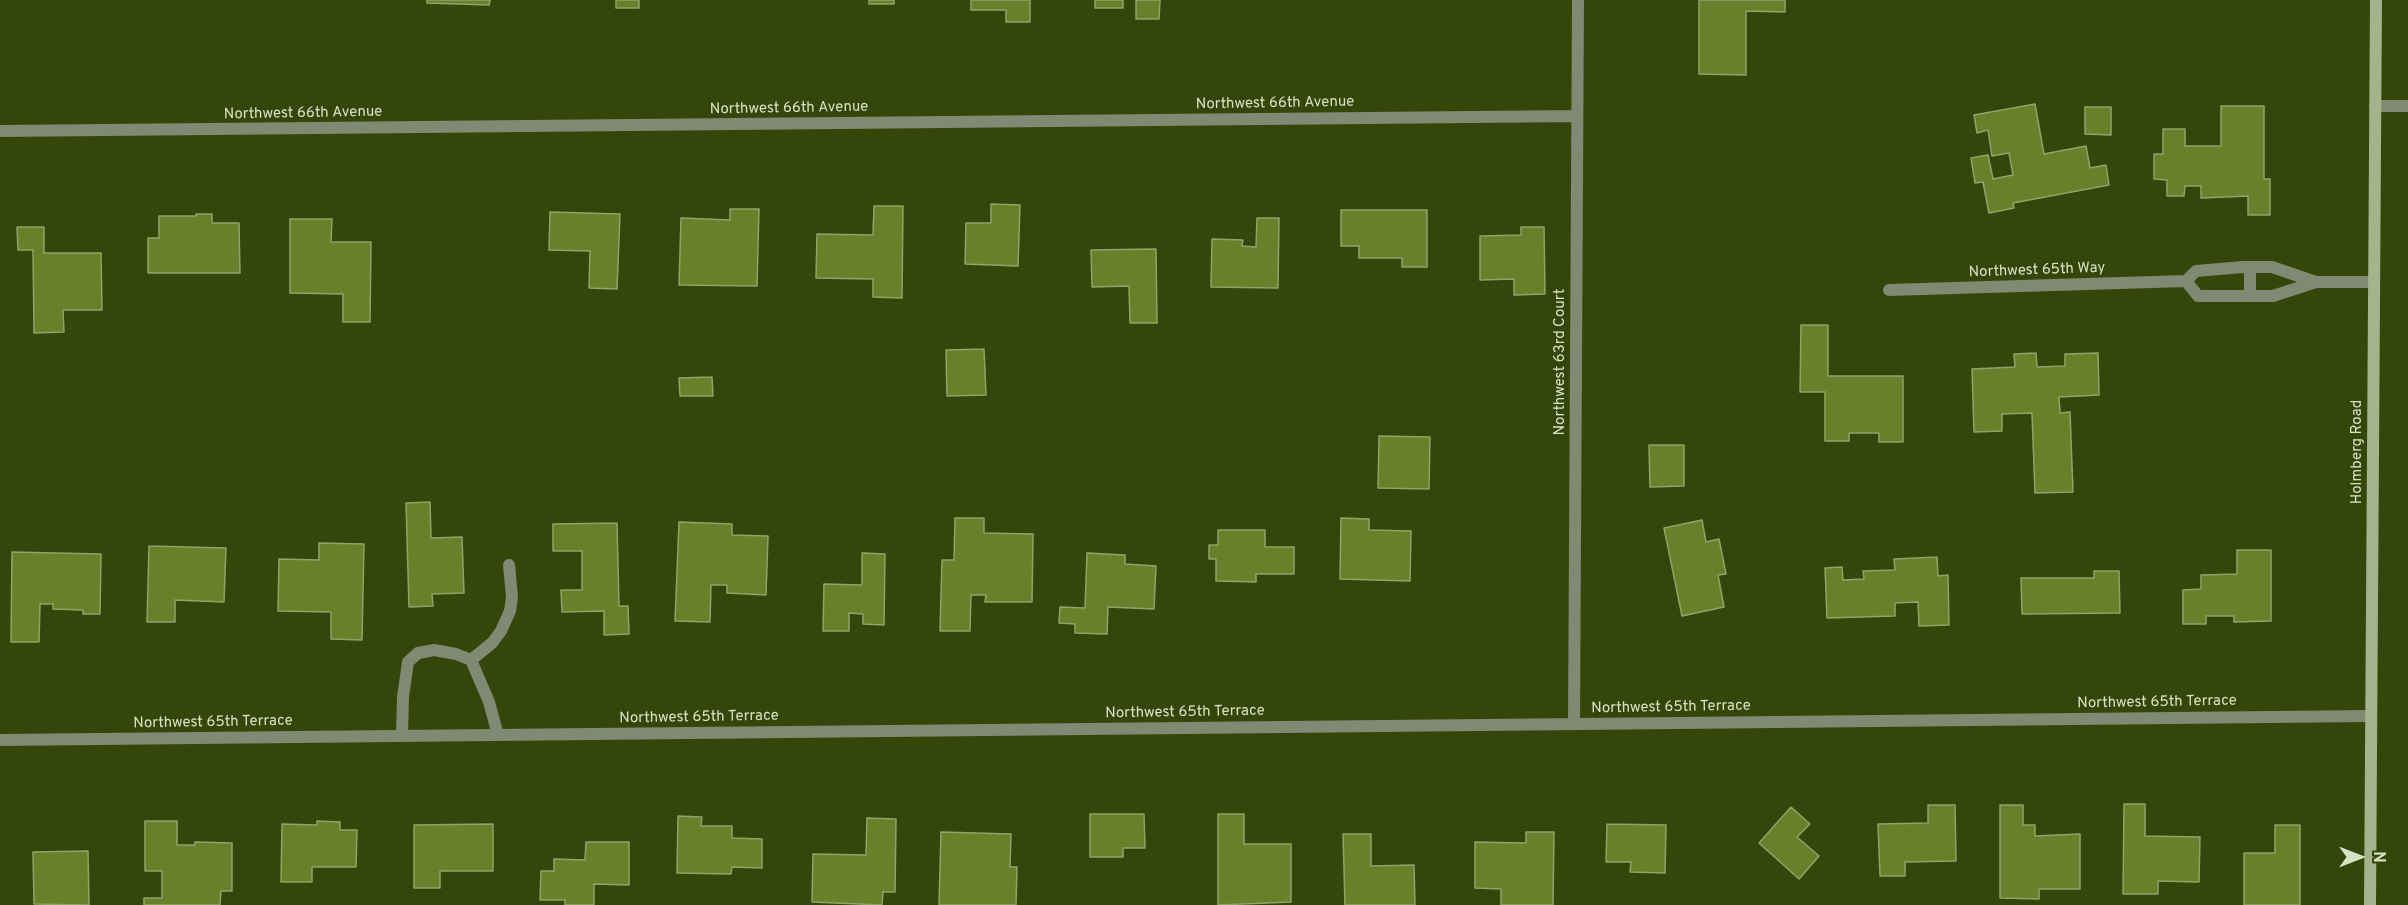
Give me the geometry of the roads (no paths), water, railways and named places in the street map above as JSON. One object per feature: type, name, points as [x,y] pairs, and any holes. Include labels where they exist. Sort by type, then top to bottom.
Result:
[{"type":"street","name":"Northwest 63rd Court","points":[[1574,723],[1578,0]]},
{"type":"street","name":"Holmberg Road","points":[[2370,905],[2376,0]]},
{"type":"street","points":[[2375,106],[2408,106]]},
{"type":"street","name":"Northwest 66th Avenue","points":[[0,131],[1577,116]]},
{"type":"street","points":[[2250,267],[2250,296]]},
{"type":"street","name":"Northwest 65th Way","points":[[1889,290],[2187,281],[2196,271],[2250,267],[2272,267],[2316,282]]},
{"type":"street","name":"Northwest 65th Way","points":[[2187,281],[2198,296],[2273,296],[2316,282],[2374,282]]},
{"type":"street","points":[[471,660],[492,643],[501,631],[510,611],[512,597],[509,565]]},
{"type":"street","points":[[402,736],[403,697],[408,662],[418,653],[435,650],[471,660],[489,702],[498,735]]},
{"type":"street","name":"Northwest 65th Terrace","points":[[0,740],[2370,716]]}]
